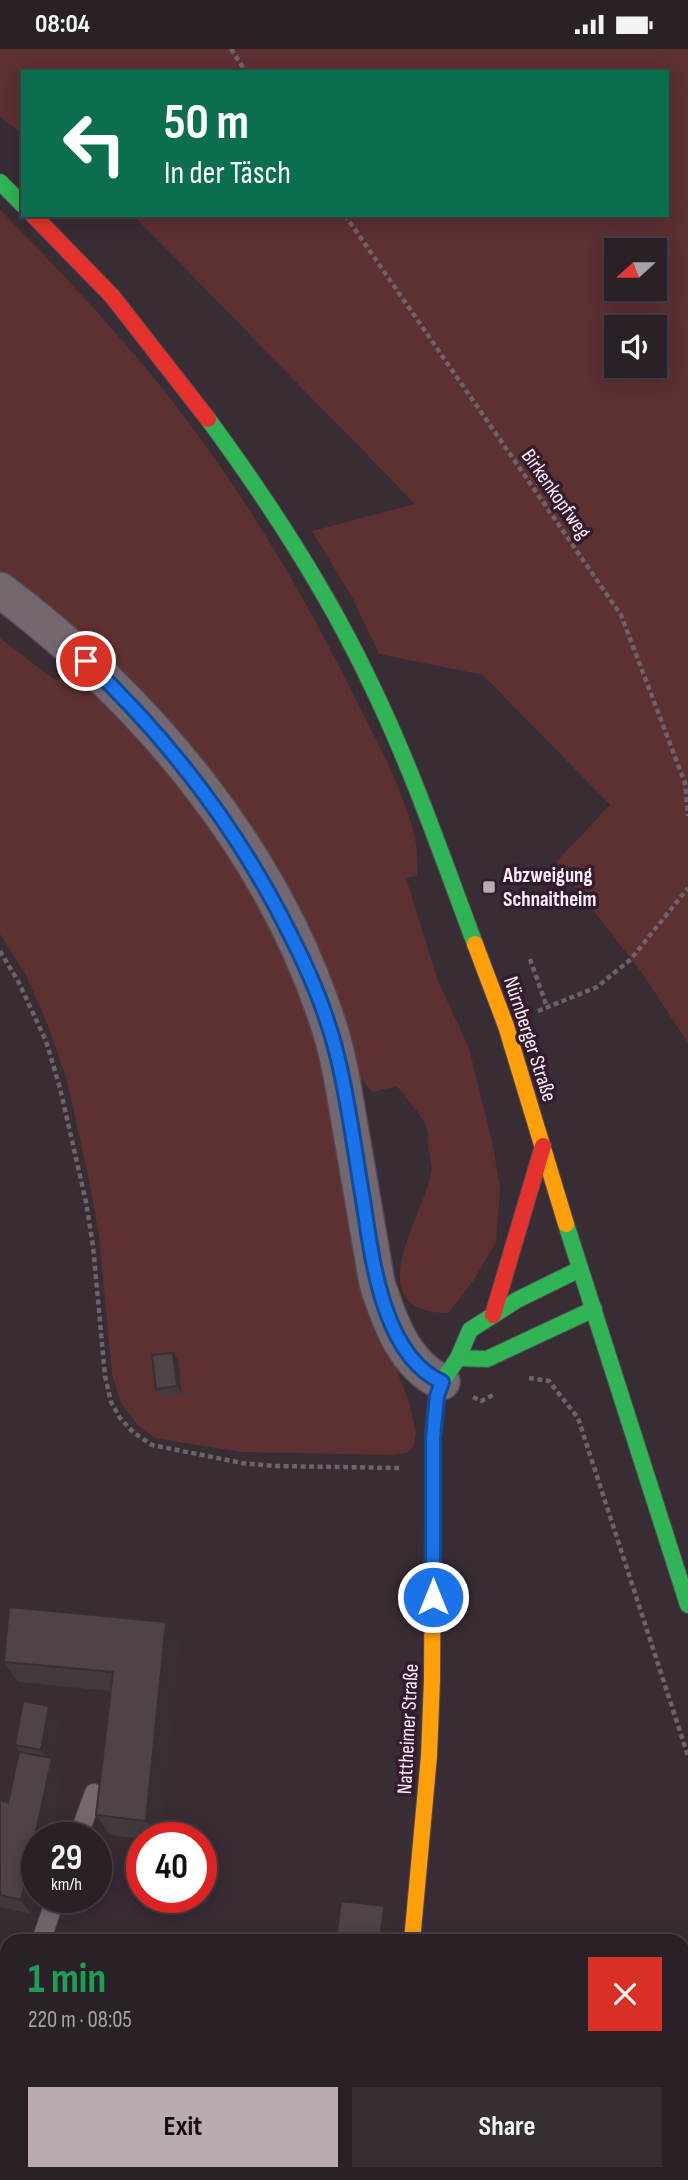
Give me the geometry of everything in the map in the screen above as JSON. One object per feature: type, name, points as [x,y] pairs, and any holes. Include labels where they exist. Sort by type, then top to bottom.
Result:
[{"type":"main road","points":[[0,182],[21,203]]},
{"type":"main road","name":"Nürnberger Straße","points":[[35,217],[112,296],[136,325],[194,400],[273,511],[328,602],[389,723],[506,1025],[580,1269],[688,1605]]},
{"type":"main road","points":[[493,1315],[543,1146]]},
{"type":"main road","name":"Nattheimer Straße","points":[[413,1934],[429,1756],[432,1680],[432,1468],[436,1407],[450,1370],[470,1330],[517,1300],[580,1269]]},
{"type":"main road","points":[[450,1370],[487,1359],[594,1310]]},
{"type":"street","points":[[0,590],[72,648],[161,739],[212,802],[270,894],[313,983],[335,1047],[375,1272],[385,1306],[393,1327],[412,1357],[429,1376],[450,1370]]},
{"type":"lane","points":[[83,1822],[94,1793]]},
{"type":"lane","points":[[44,1934],[51,1913]]},
{"type":"path","points":[[231,49],[245,70]]},
{"type":"path","name":"Birkenkopfweg","points":[[346,217],[621,615],[685,783],[688,816]]},
{"type":"path","points":[[506,1025],[597,987],[631,960],[688,888]]},
{"type":"path","points":[[0,951],[19,983],[46,1041],[60,1088],[88,1213],[105,1376],[111,1402],[120,1418],[134,1433],[152,1445],[242,1463],[275,1467],[432,1468]]},
{"type":"path","points":[[530,959],[547,1007]]},
{"type":"path","points":[[450,1370],[481,1401],[503,1389]]},
{"type":"path","points":[[525,1377],[549,1381],[578,1418],[688,1756]]},
{"type":"shaded area","points":[[0,49],[688,49],[688,1043],[642,973],[556,862],[610,805],[483,675],[379,654],[352,597],[312,531],[415,504],[135,217],[669,217],[669,70],[21,70],[21,133],[0,117]]},
{"type":"shaded area","points":[[0,210],[127,346],[205,445],[287,570],[335,658],[399,790],[412,827],[417,852],[417,876],[406,878],[438,981],[469,1048],[493,1145],[500,1189],[496,1242],[474,1280],[448,1313],[420,1308],[405,1297],[400,1280],[402,1259],[432,1171],[428,1132],[417,1111],[397,1086],[373,1092],[353,1070],[270,873],[0,576]]},
{"type":"shaded area","points":[[0,638],[55,680],[83,673],[201,809],[270,919],[320,1035],[369,1298],[409,1402],[416,1432],[414,1446],[407,1453],[242,1452],[154,1438],[137,1424],[121,1403],[112,1374],[99,1236],[66,1077],[27,977],[0,934]]},
{"type":"building","points":[[173,1353],[177,1386],[156,1389],[152,1355]]},
{"type":"building","points":[[9,1607],[166,1622],[146,1821],[96,1815],[113,1672],[4,1662]]},
{"type":"building","points":[[23,1701],[49,1706],[41,1750],[15,1745]]},
{"type":"building","points":[[19,1752],[52,1758],[38,1822],[21,1822],[21,1900],[0,1895],[0,1800],[8,1803]]},
{"type":"building","points":[[341,1901],[384,1906],[381,1934],[337,1934]]},
{"type":"traffic: fast","points":[[0,182],[21,203]]},
{"type":"traffic: fast","points":[[208,419],[295,547],[353,647],[413,779],[475,944]]},
{"type":"traffic: fast","points":[[566,1224],[688,1605]]},
{"type":"traffic: fast","points":[[433,1512],[433,1438],[437,1396],[470,1330],[517,1300],[580,1269]]},
{"type":"traffic: fast","points":[[458,1358],[487,1359],[594,1309]]},
{"type":"traffic: slow","points":[[475,944],[506,1026],[566,1224]]},
{"type":"traffic: slow","points":[[413,1934],[429,1756],[433,1512]]},
{"type":"traffic: jam","points":[[35,217],[112,296],[208,419]]},
{"type":"traffic: jam","points":[[493,1315],[543,1146]]},
{"type":"place","name":"Abzweigung Schnaitheim","points":[[489,887]]},
{"type":"route","points":[[86,661],[161,739],[212,802],[281,913],[313,983],[338,1059],[377,1283],[393,1327],[403,1345],[419,1367],[442,1382],[437,1396],[433,1438],[433,1597]]}]
